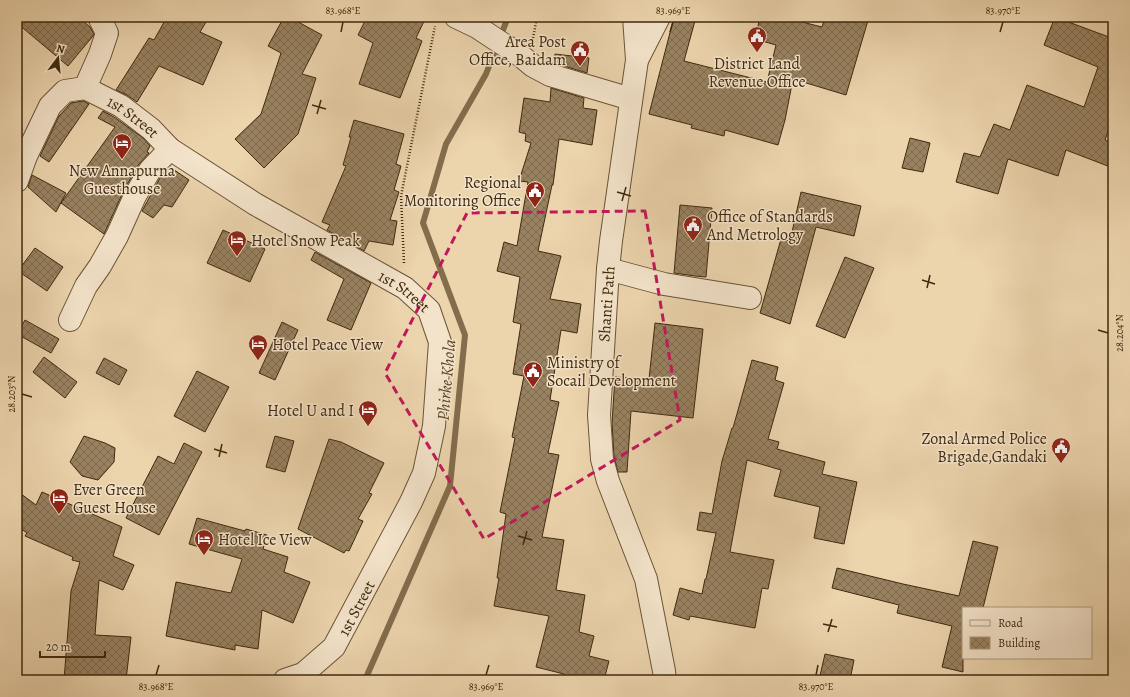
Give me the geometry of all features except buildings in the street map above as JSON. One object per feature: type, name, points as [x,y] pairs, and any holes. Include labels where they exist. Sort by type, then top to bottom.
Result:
[{"type":"street","points":[[17,181],[26,156],[50,106],[65,91],[85,88],[100,54],[107,33],[98,17]]},
{"type":"street","points":[[456,17],[477,27],[521,56],[532,66],[550,75],[631,99]]},
{"type":"street","name":"Shanti Path","points":[[634,17],[637,60],[608,269],[599,415],[602,459],[608,481],[646,579],[665,680]]},
{"type":"street","points":[[637,60],[659,17]]},
{"type":"street","name":"1st Street","points":[[85,88],[120,106],[151,129],[170,149],[255,204],[405,288],[429,310],[440,342],[434,426],[424,473],[411,502],[334,647],[303,674],[285,680]]},
{"type":"street","points":[[70,320],[86,286],[100,266],[117,236],[135,196],[150,170],[170,149]]},
{"type":"street","points":[[608,269],[664,284],[750,298]]},
{"type":"path","points":[[405,288],[401,196],[435,23]]},
{"type":"highlighted area","points":[[645,211],[680,420],[484,539],[385,373],[467,213]]},
{"type":"waterway","name":"Phirke Khola","points":[[365,680],[450,486],[465,335],[423,223],[446,144],[486,74],[508,17]]},
{"type":"place","name":"District Land Revenue Office","points":[[757,53]]},
{"type":"place","name":"Area Post Office, Baidam","points":[[580,67]]},
{"type":"place","name":"New Annapurna Guesthouse","points":[[122,160]]},
{"type":"place","name":"Regional Monitoring Office","points":[[535,208]]},
{"type":"place","name":"Office of Standards And Metrology","points":[[693,242]]},
{"type":"place","name":"Hotel Snow Peak","points":[[237,257]]},
{"type":"place","name":"Hotel Peace View","points":[[258,361]]},
{"type":"place","name":"Ministry of Socail Development","points":[[533,388]]},
{"type":"place","name":"Hotel U and I","points":[[368,427]]},
{"type":"place","name":"Zonal Armed Police Brigade,Gandaki","points":[[1061,464]]},
{"type":"place","name":"Ever Green Guest House","points":[[59,515]]},
{"type":"place","name":"Hotel Ice View","points":[[204,556]]}]
